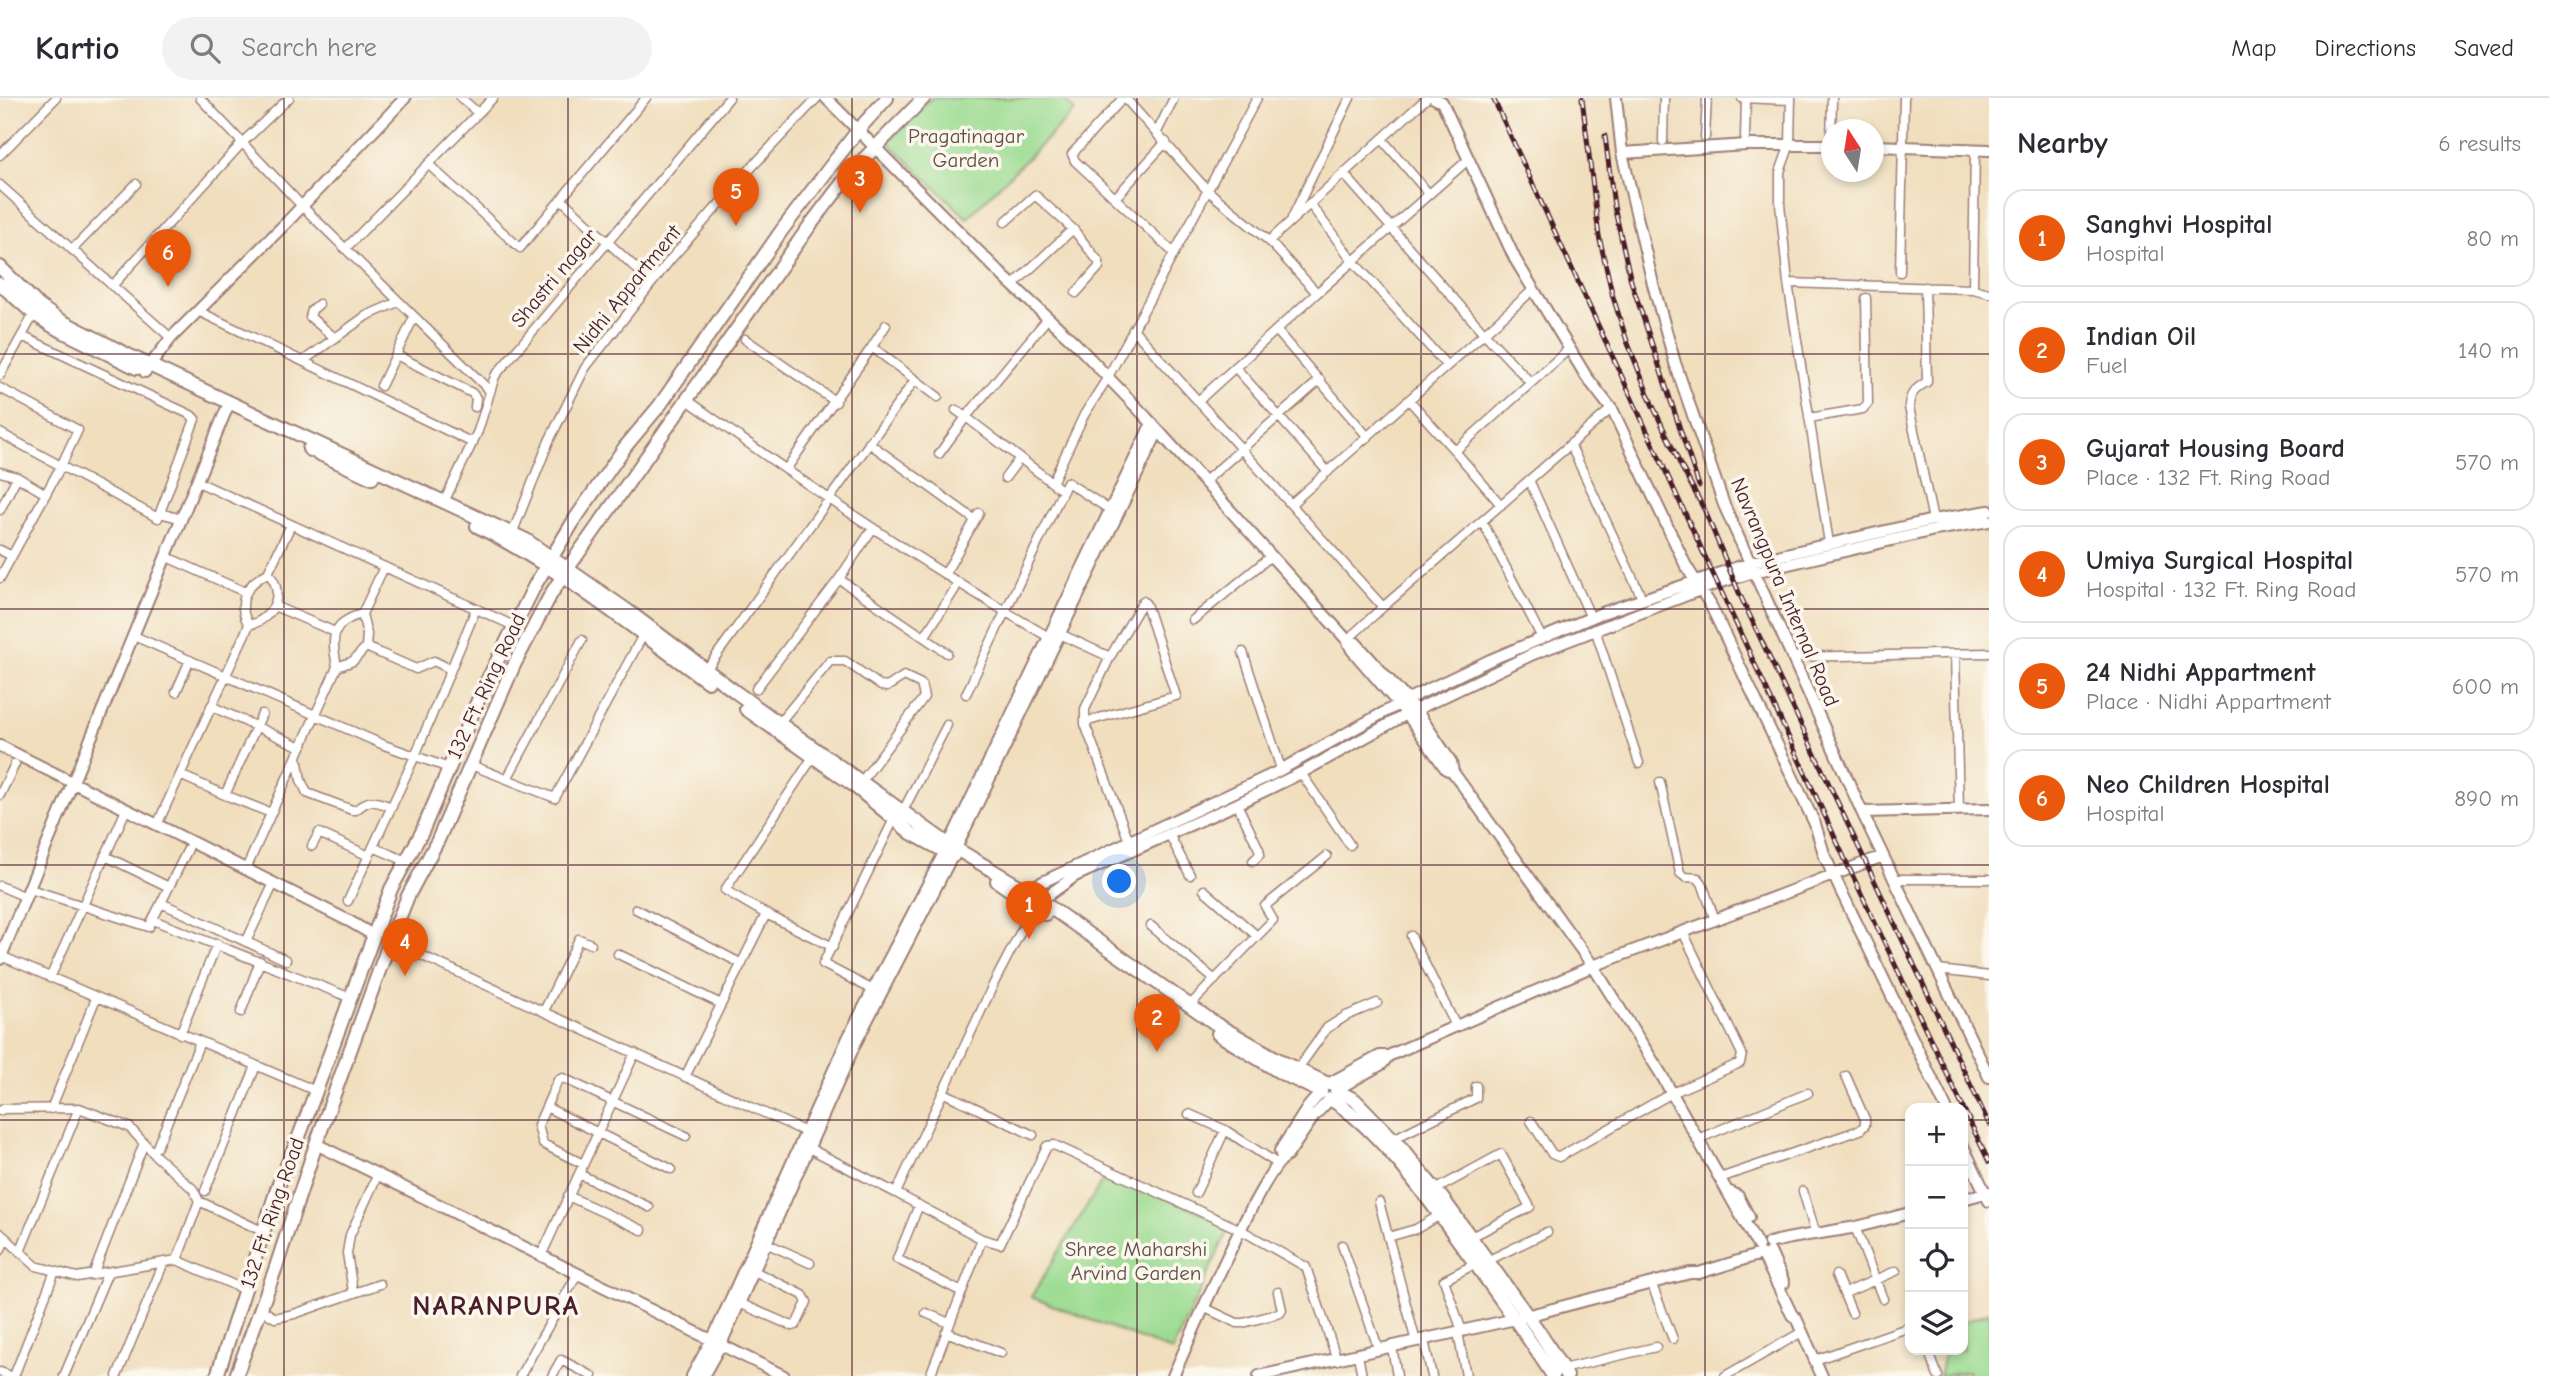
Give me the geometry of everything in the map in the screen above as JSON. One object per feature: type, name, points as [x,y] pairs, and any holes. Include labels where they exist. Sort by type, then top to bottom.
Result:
[{"type":"main road","name":"132 Ft. Ring Road","points":[[216,1376],[262,1231],[391,889],[449,768],[482,691],[548,561],[618,457],[660,405],[782,230],[859,129],[887,98]]},
{"type":"main road","name":"132 Ft. Ring Road","points":[[236,1376],[390,941],[514,665],[565,573],[811,224],[851,172],[924,98]]},
{"type":"main road","points":[[0,267],[39,306],[147,368]]},
{"type":"main road","points":[[0,284],[34,314],[54,327],[228,406],[548,561]]},
{"type":"main road","points":[[228,406],[512,534],[862,781],[898,816]]},
{"type":"main road","points":[[565,573],[643,635],[898,816],[1037,903],[1216,1024],[1329,1091],[1390,1153],[1481,1262],[1560,1374]]},
{"type":"main road","points":[[1037,903],[1212,1030],[1282,1073],[1355,1100],[1393,1139],[1435,1189],[1471,1237],[1481,1262]]},
{"type":"street","points":[[0,155],[55,98]]},
{"type":"street","points":[[200,98],[302,206],[490,391]]},
{"type":"street","points":[[112,286],[242,143],[289,98]]},
{"type":"street","points":[[147,368],[171,338],[405,98]]},
{"type":"street","points":[[461,98],[478,113]]},
{"type":"street","points":[[345,249],[493,98]]},
{"type":"street","points":[[428,164],[520,248],[646,98]]},
{"type":"street","name":"Shastri nagar","points":[[444,502],[473,443],[495,376],[729,98]]},
{"type":"street","name":"Nidhi Appartment","points":[[512,534],[549,441],[585,368],[652,283],[743,177],[817,98]]},
{"type":"street","points":[[826,98],[1108,377],[1347,639],[1352,650],[1403,702],[1451,762],[1453,772],[1593,966],[1672,1093],[1720,1178],[1730,1192],[1738,1196],[1797,1313],[1796,1318],[1822,1376]]},
{"type":"street","points":[[1174,254],[1075,161],[1072,154],[1124,98],[1207,190],[1269,241],[1317,293]]},
{"type":"street","points":[[1157,132],[1174,98]]},
{"type":"street","points":[[1052,483],[1084,415],[1108,377],[1256,98]]},
{"type":"street","points":[[1290,222],[1350,98]]},
{"type":"street","points":[[1269,241],[1427,98]]},
{"type":"street","points":[[1434,98],[1442,102],[1489,207],[1533,290],[1586,376],[1611,409],[1815,824],[1833,875],[1942,1103]]},
{"type":"street","name":"Navrangpura Internal Road","points":[[1616,98],[1622,153],[1653,284],[1675,363],[1724,505],[1893,879],[1989,1077]]},
{"type":"street","points":[[1663,141],[1664,98]]},
{"type":"street","points":[[1705,136],[1707,98]]},
{"type":"street","points":[[1745,137],[1745,98],[1791,99],[1790,144],[1780,172],[1780,204],[1788,283],[1829,543]]},
{"type":"street","points":[[1832,98],[1832,119]]},
{"type":"street","points":[[1900,272],[1904,98]]},
{"type":"street","points":[[1382,139],[1429,194]]},
{"type":"street","points":[[1116,197],[1166,142]]},
{"type":"street","points":[[1622,153],[1821,145]]},
{"type":"street","points":[[1884,146],[1989,150]]},
{"type":"street","points":[[1973,289],[1975,149]]},
{"type":"street","points":[[1198,401],[1469,159]]},
{"type":"street","points":[[1344,174],[1531,383]]},
{"type":"street","points":[[72,250],[136,184]]},
{"type":"street","points":[[0,185],[171,338]]},
{"type":"street","points":[[1005,222],[1035,195],[1073,229],[1099,262],[1099,267],[1076,293]]},
{"type":"street","points":[[561,199],[652,283]]},
{"type":"street","points":[[1310,204],[1353,261],[1447,366]]},
{"type":"street","points":[[1013,285],[1073,229]]},
{"type":"street","points":[[1788,283],[1973,289],[1989,293]]},
{"type":"street","points":[[1925,287],[1927,382],[1916,388],[1909,400],[1909,407],[1933,520]]},
{"type":"street","points":[[1290,504],[1533,290]]},
{"type":"street","points":[[1809,418],[1863,409],[1868,403],[1867,298]]},
{"type":"street","points":[[303,361],[366,316],[398,302]]},
{"type":"street","points":[[319,304],[312,310],[310,317],[335,338]]},
{"type":"street","points":[[198,310],[473,443]]},
{"type":"street","points":[[0,376],[3,365],[34,314]]},
{"type":"street","points":[[381,386],[414,317]]},
{"type":"street","points":[[939,454],[965,417],[1048,318]]},
{"type":"street","points":[[786,468],[836,402],[886,325]]},
{"type":"street","points":[[1133,329],[1383,607]]},
{"type":"street","points":[[1276,330],[1368,437]]},
{"type":"street","points":[[0,433],[158,518],[195,419],[22,336]]},
{"type":"street","points":[[745,339],[836,402]]},
{"type":"street","points":[[872,347],[939,397]]},
{"type":"street","points":[[1455,451],[1569,349]]},
{"type":"street","points":[[396,355],[472,393],[476,398],[475,407]]},
{"type":"street","points":[[1235,367],[1328,472]]},
{"type":"street","points":[[706,670],[915,380]]},
{"type":"street","points":[[1204,482],[1320,380]]},
{"type":"street","points":[[0,388],[78,430],[0,578]]},
{"type":"street","points":[[686,399],[873,528],[1006,613],[1055,638],[1110,657]]},
{"type":"street","points":[[1409,400],[1501,505]]},
{"type":"street","points":[[228,406],[1,958],[316,1091]]},
{"type":"street","points":[[1347,639],[1611,409]]},
{"type":"street","points":[[956,410],[1063,491]]},
{"type":"street","points":[[1055,638],[1110,510],[1155,427]]},
{"type":"street","points":[[810,1134],[1055,638],[1155,427]]},
{"type":"street","points":[[869,443],[976,516],[945,574]]},
{"type":"street","points":[[1570,444],[1642,598]]},
{"type":"street","points":[[1005,478],[1020,458]]},
{"type":"street","points":[[0,472],[17,477],[46,494]]},
{"type":"street","points":[[0,510],[17,477]]},
{"type":"street","points":[[1529,480],[1593,623],[1639,763]]},
{"type":"street","points":[[198,482],[514,626]]},
{"type":"street","points":[[966,694],[1067,482],[1110,510]]},
{"type":"street","points":[[1020,892],[1281,769],[1403,702],[1542,638],[1829,543],[1933,520],[1989,511]]},
{"type":"street","points":[[160,513],[183,519]]},
{"type":"street","points":[[1482,521],[1542,638]]},
{"type":"street","points":[[1751,568],[1989,521]]},
{"type":"street","points":[[248,625],[242,603],[245,592],[255,579],[268,573],[291,525]]},
{"type":"street","points":[[756,688],[839,579],[873,528]]},
{"type":"street","points":[[0,550],[12,556]]},
{"type":"street","points":[[1193,620],[1271,556]]},
{"type":"street","points":[[167,557],[245,592]]},
{"type":"street","points":[[337,667],[352,661],[366,647],[367,634],[362,614],[384,567]]},
{"type":"street","points":[[248,625],[271,613],[274,606],[277,596],[268,573]]},
{"type":"street","points":[[839,579],[947,653]]},
{"type":"street","points":[[896,1193],[994,983],[1037,903],[1075,876],[1301,773],[1411,712],[1642,598],[1698,585]]},
{"type":"street","points":[[925,636],[955,589]]},
{"type":"street","points":[[1085,722],[1176,696],[1143,601],[1110,657],[1085,709],[1085,722],[1129,841]]},
{"type":"street","points":[[274,606],[335,632]]},
{"type":"street","points":[[348,901],[415,756],[476,609]]},
{"type":"street","points":[[246,869],[337,667],[333,639],[335,632],[352,617],[362,614]]},
{"type":"street","points":[[157,825],[248,625]]},
{"type":"street","points":[[471,765],[555,798],[643,635]]},
{"type":"street","points":[[134,636],[315,715],[449,768]]},
{"type":"street","points":[[507,779],[582,640]]},
{"type":"street","points":[[366,647],[416,669],[434,661],[450,668]]},
{"type":"street","points":[[1243,652],[1281,769]]},
{"type":"street","points":[[1791,657],[1989,653]]},
{"type":"street","points":[[1955,655],[1959,810]]},
{"type":"street","points":[[176,692],[190,660]]},
{"type":"street","points":[[779,722],[830,661],[845,661],[881,687],[887,687],[904,676],[921,684],[925,697],[862,781]]},
{"type":"street","points":[[211,706],[301,747]]},
{"type":"street","points":[[225,795],[262,713]]},
{"type":"street","points":[[873,990],[823,964],[947,725]]},
{"type":"street","points":[[0,746],[373,935]]},
{"type":"street","points":[[297,757],[301,780],[307,793],[352,810],[369,801],[392,807]]},
{"type":"street","points":[[813,757],[725,890],[833,947]]},
{"type":"street","points":[[0,795],[15,764]]},
{"type":"street","points":[[1301,773],[1350,845]]},
{"type":"street","points":[[180,775],[271,813]]},
{"type":"street","points":[[1660,782],[1680,873],[1685,877],[1698,878],[1702,883],[1714,920]]},
{"type":"street","points":[[1237,804],[1259,849],[1260,854],[1253,860]]},
{"type":"street","points":[[1862,812],[1989,809]]},
{"type":"street","points":[[50,978],[126,810]]},
{"type":"street","points":[[312,846],[318,833],[369,856]]},
{"type":"street","points":[[1169,834],[1190,875]]},
{"type":"street","points":[[373,847],[406,861]]},
{"type":"street","points":[[0,886],[82,906],[149,927],[188,849]]},
{"type":"street","points":[[692,1376],[716,1343],[739,1303],[766,1243],[848,1038],[950,850]]},
{"type":"street","points":[[105,856],[169,887]]},
{"type":"street","points":[[1190,1005],[1273,920],[1265,906],[1327,856]]},
{"type":"street","points":[[1173,1376],[1241,1230],[1280,1161],[1287,1156],[1329,1091],[1382,1064],[1388,1056],[1593,966],[1883,856]]},
{"type":"street","points":[[1893,879],[1989,879]]},
{"type":"street","points":[[246,942],[274,883]]},
{"type":"street","points":[[1204,890],[1257,936]]},
{"type":"street","points":[[161,904],[286,960]]},
{"type":"street","points":[[636,909],[742,964]]},
{"type":"street","points":[[685,1077],[766,914]]},
{"type":"street","points":[[153,920],[351,998]]},
{"type":"street","points":[[1151,926],[1215,980]]},
{"type":"street","points":[[1531,1121],[1552,1154],[1559,1157],[1672,1093],[1740,1063],[1742,1059],[1683,932]]},
{"type":"street","points":[[1410,936],[1456,1026]]},
{"type":"street","points":[[544,1011],[579,939],[591,944]]},
{"type":"street","points":[[390,941],[810,1134]]},
{"type":"street","points":[[180,1034],[217,944]]},
{"type":"street","points":[[618,954],[721,1004]]},
{"type":"street","points":[[241,1012],[260,961]]},
{"type":"street","points":[[1938,970],[1989,976]]},
{"type":"street","points":[[51,1109],[96,998]]},
{"type":"street","points":[[1297,1070],[1327,1028],[1346,1016],[1377,1003]]},
{"type":"street","points":[[157,1147],[200,1042]]},
{"type":"street","points":[[541,1256],[635,1053]]},
{"type":"street","points":[[205,1191],[256,1066]]},
{"type":"street","points":[[1720,1178],[1860,1130],[1865,1125],[1865,1119],[1846,1076]]},
{"type":"street","points":[[583,1164],[543,1144],[538,1125],[558,1080],[563,1078],[686,1136]]},
{"type":"street","points":[[1393,1139],[1476,1098],[1476,1086]]},
{"type":"street","points":[[1698,1139],[1808,1093]]},
{"type":"street","points":[[944,1094],[1032,1135]]},
{"type":"street","points":[[546,1107],[671,1169]]},
{"type":"street","points":[[20,1252],[79,1108]]},
{"type":"street","points":[[0,1111],[79,1108],[128,1126],[193,1189],[199,1202],[262,1231]]},
{"type":"street","points":[[1189,1114],[1226,1130],[1280,1161]]},
{"type":"street","points":[[1196,1193],[1226,1130]]},
{"type":"street","points":[[93,1275],[144,1143]]},
{"type":"street","points":[[316,1144],[784,1376]]},
{"type":"street","points":[[805,1146],[982,1239],[1000,1244],[1050,1144],[1241,1230],[1306,1267],[1337,1360]]},
{"type":"street","points":[[703,1376],[805,1146]]},
{"type":"street","points":[[1435,1189],[1502,1154],[1530,1207],[1471,1237]]},
{"type":"street","points":[[1968,1156],[1988,1196],[1968,1198]]},
{"type":"street","points":[[353,1293],[348,1253],[350,1235],[378,1174]]},
{"type":"street","points":[[579,1174],[649,1207]]},
{"type":"street","points":[[1803,1191],[1814,1235]]},
{"type":"street","points":[[568,1196],[642,1230]]},
{"type":"street","points":[[177,1260],[199,1202]]},
{"type":"street","points":[[1379,1202],[1432,1376]]},
{"type":"street","points":[[919,1205],[897,1259],[961,1292]]},
{"type":"street","points":[[1388,1237],[1416,1229],[1440,1214]]},
{"type":"street","points":[[1259,1376],[1521,1318],[1690,1273],[1699,1273],[1802,1234],[1814,1235],[1905,1214]]},
{"type":"street","points":[[1855,1227],[1883,1299]]},
{"type":"street","points":[[1466,1376],[1460,1332],[1444,1280],[1547,1232]]},
{"type":"street","points":[[3,1236],[36,1266],[77,1277],[177,1260],[245,1290]]},
{"type":"street","points":[[0,1251],[3,1236]]},
{"type":"street","points":[[930,1376],[982,1239]]},
{"type":"street","points":[[766,1243],[810,1262]]},
{"type":"street","points":[[1342,1245],[1379,1350]]},
{"type":"street","points":[[117,1376],[164,1262]]},
{"type":"street","points":[[0,1372],[12,1376],[54,1271]]},
{"type":"street","points":[[739,1303],[792,1326],[796,1325],[807,1302],[803,1295],[754,1271]]},
{"type":"street","points":[[1844,1293],[1896,1271]]},
{"type":"street","points":[[64,1376],[108,1272]]},
{"type":"street","points":[[520,1376],[577,1275]]},
{"type":"street","points":[[1836,1275],[1852,1313]]},
{"type":"street","points":[[259,1308],[275,1318],[295,1314],[380,1284]]},
{"type":"street","points":[[1652,1285],[1673,1339]]},
{"type":"street","points":[[1203,1307],[1242,1323],[1280,1313],[1282,1310],[1278,1292]]},
{"type":"street","points":[[926,1313],[948,1328],[1001,1353]]},
{"type":"street","points":[[1815,1360],[1905,1329]]},
{"type":"street","points":[[1725,1376],[1802,1332]]},
{"type":"street","points":[[1392,1347],[1397,1376]]},
{"type":"street","points":[[1560,1374],[1656,1347]]},
{"type":"street","points":[[1358,1355],[1362,1376]]},
{"type":"street","points":[[1930,1355],[1938,1376]]},
{"type":"street","points":[[552,1376],[561,1360],[592,1376]]},
{"type":"green space","name":"Pragatinagar Garden","points":[[931,98],[1063,98],[1075,111],[967,218],[888,142]]},
{"type":"green space","name":"Shree Maharshi Arvind Garden","points":[[1106,1175],[1231,1224],[1172,1351],[1031,1297]]},
{"type":"green space","points":[[1989,1312],[1989,1376],[1969,1376],[1967,1371],[1939,1376],[1944,1355],[1968,1355],[1968,1320]]},
{"type":"railway","points":[[1493,98],[1850,870],[1989,1162]]},
{"type":"railway","points":[[1582,98],[1599,236],[1613,297],[1627,341],[1652,404],[1705,511],[1740,595],[1989,1124]]},
{"type":"railway","points":[[1605,136],[1614,206],[1631,281],[1699,486]]},
{"type":"place","name":"Gujarat Housing Board","points":[[860,213]]},
{"type":"place","name":"24 Nidhi Appartment","points":[[736,226]]},
{"type":"place","name":"Neo Children Hospital","points":[[168,287]]},
{"type":"place","name":"Sanghvi Hospital","points":[[1029,939]]},
{"type":"place","name":"Umiya Surgical Hospital","points":[[405,976]]},
{"type":"place","name":"Indian Oil","points":[[1157,1052]]},
{"type":"district","name":"NARANPURA","points":[[496,1306]]}]
